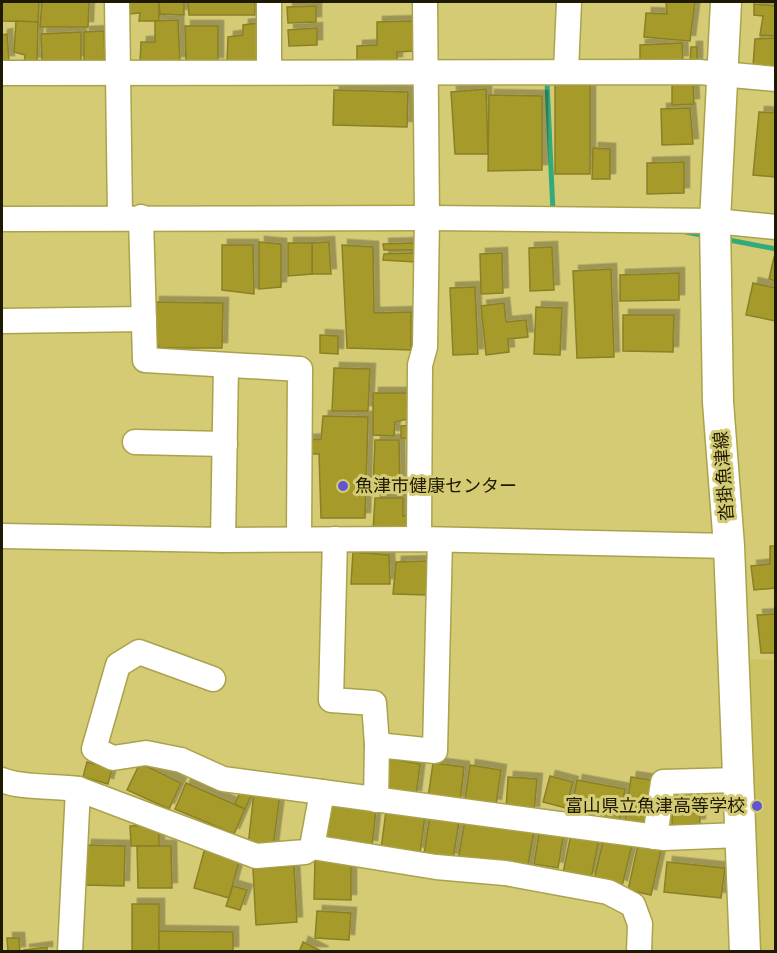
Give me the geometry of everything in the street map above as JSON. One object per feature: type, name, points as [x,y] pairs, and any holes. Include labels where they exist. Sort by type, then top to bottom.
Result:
[{"type":"main road","name":"沓掛魚津線","points":[[726,2],[715,221],[718,402],[729,546],[745,951]]},
{"type":"street","points":[[117,2],[118,74],[130,217],[144,319],[145,360],[300,369],[300,539]]},
{"type":"street","points":[[269,2],[269,72]]},
{"type":"street","points":[[377,745],[435,751],[429,539],[420,365],[425,347],[427,218],[425,2]]},
{"type":"street","points":[[566,71],[569,2]]},
{"type":"street","points":[[2,73],[566,71],[723,74],[776,79]]},
{"type":"street","points":[[2,219],[427,218],[715,221],[776,227]]},
{"type":"street","points":[[2,321],[144,319]]},
{"type":"street","points":[[223,540],[226,365]]},
{"type":"street","points":[[135,442],[225,444]]},
{"type":"street","points":[[2,536],[223,540],[429,539],[729,546]]},
{"type":"street","points":[[335,539],[331,700],[374,704],[377,745],[376,800]]},
{"type":"street","points":[[213,679],[139,652],[118,665],[94,749],[113,758],[146,753],[181,760],[223,779],[376,800],[655,837],[740,835]]},
{"type":"street","points":[[2,780],[10,783],[78,789],[256,856],[305,852],[312,847],[322,792]]},
{"type":"street","points":[[655,837],[663,782],[738,780]]},
{"type":"street","points":[[70,951],[78,789]]},
{"type":"street","points":[[312,847],[436,867],[506,873],[608,892],[633,905],[640,924],[639,951]]},
{"type":"shaded area","name":"富山県立魚津高等学校","points":[[734,658],[775,660],[775,951],[745,951]]},
{"type":"building","points":[[2,2],[39,2],[38,22],[2,21]]},
{"type":"building","points":[[42,2],[89,2],[88,27],[40,27]]},
{"type":"building","points":[[128,2],[159,2],[159,21],[139,21],[140,13],[129,14]]},
{"type":"building","points":[[159,2],[184,2],[184,15],[160,14]]},
{"type":"building","points":[[188,2],[255,2],[255,15],[189,15]]},
{"type":"building","points":[[666,2],[695,2],[690,41],[644,37],[646,13],[667,14]]},
{"type":"building","points":[[754,4],[776,6],[776,36],[760,35],[763,16],[754,15]]},
{"type":"building","points":[[316,6],[316,22],[288,23],[287,7]]},
{"type":"building","points":[[178,20],[180,62],[140,62],[141,42],[155,42],[155,21]]},
{"type":"building","points":[[16,21],[38,22],[37,62],[24,64],[25,55],[14,52]]},
{"type":"building","points":[[413,21],[414,51],[397,52],[397,62],[357,64],[357,46],[377,45],[377,22]]},
{"type":"building","points":[[259,23],[261,61],[227,61],[228,37],[243,35],[243,25]]},
{"type":"building","points":[[185,26],[218,26],[218,63],[186,62]]},
{"type":"building","points":[[317,28],[317,45],[289,46],[288,30]]},
{"type":"building","points":[[104,31],[105,62],[84,62],[84,32]]},
{"type":"building","points":[[81,32],[81,61],[42,61],[41,34]]},
{"type":"building","points":[[7,34],[9,61],[2,61],[2,35]]},
{"type":"building","points":[[776,38],[776,66],[753,66],[755,39]]},
{"type":"building","points":[[682,43],[683,61],[640,61],[640,45]]},
{"type":"building","points":[[691,47],[697,47],[697,64],[690,64]]},
{"type":"building","points":[[672,83],[693,83],[694,104],[672,105]]},
{"type":"building","points":[[555,85],[590,85],[590,174],[555,174]]},
{"type":"building","points":[[486,89],[488,154],[455,154],[451,92]]},
{"type":"building","points":[[334,90],[408,92],[407,127],[333,125]]},
{"type":"building","points":[[489,95],[542,96],[542,170],[488,171]]},
{"type":"building","points":[[690,108],[693,144],[662,145],[661,109]]},
{"type":"building","points":[[759,112],[776,113],[776,177],[753,175]]},
{"type":"building","points":[[593,148],[610,149],[610,179],[592,179]]},
{"type":"building","points":[[684,162],[684,193],[647,194],[647,163]]},
{"type":"building","points":[[259,242],[281,244],[281,287],[259,289]]},
{"type":"building","points":[[329,242],[331,274],[312,274],[312,243]]},
{"type":"building","points":[[288,243],[312,243],[312,274],[288,276]]},
{"type":"building","points":[[414,243],[414,250],[384,250],[383,244]]},
{"type":"building","points":[[222,245],[253,245],[254,294],[222,290]]},
{"type":"building","points":[[342,245],[373,247],[374,313],[411,312],[411,350],[347,348]]},
{"type":"building","points":[[552,247],[554,290],[530,291],[529,248]]},
{"type":"building","points":[[415,253],[415,262],[383,260],[384,254]]},
{"type":"building","points":[[502,253],[503,293],[481,294],[480,254]]},
{"type":"building","points":[[774,257],[776,257],[776,281],[769,279]]},
{"type":"building","points":[[611,269],[614,357],[577,358],[573,271]]},
{"type":"building","points":[[679,273],[679,300],[620,301],[620,275]]},
{"type":"building","points":[[753,283],[776,288],[776,321],[746,315]]},
{"type":"building","points":[[475,287],[478,354],[453,355],[450,288]]},
{"type":"building","points":[[154,302],[223,303],[222,348],[160,348],[154,340]]},
{"type":"building","points":[[504,303],[506,322],[526,320],[528,337],[508,339],[509,352],[486,355],[481,306]]},
{"type":"building","points":[[536,307],[562,308],[560,355],[534,354]]},
{"type":"building","points":[[623,315],[674,315],[673,352],[623,351]]},
{"type":"building","points":[[320,335],[338,336],[338,354],[320,353]]},
{"type":"building","points":[[334,368],[370,369],[368,411],[332,411]]},
{"type":"building","points":[[373,393],[409,393],[408,419],[395,422],[394,436],[373,435]]},
{"type":"building","name":"魚津市健康センター","points":[[323,416],[368,417],[365,518],[321,518],[319,454],[307,454],[308,440],[321,439]]},
{"type":"building","points":[[413,425],[412,439],[401,438],[401,426]]},
{"type":"building","points":[[375,440],[399,440],[400,491],[373,488]]},
{"type":"building","points":[[375,498],[403,498],[403,516],[412,515],[412,530],[373,531]]},
{"type":"building","points":[[770,546],[776,546],[776,588],[754,590],[751,566],[770,564]]},
{"type":"building","points":[[353,552],[389,555],[390,584],[351,584]]},
{"type":"building","points":[[429,561],[428,595],[393,594],[396,562]]},
{"type":"building","points":[[776,614],[776,653],[761,653],[757,615]]},
{"type":"building","points":[[390,759],[420,764],[416,796],[385,792]]},
{"type":"building","points":[[87,762],[112,769],[108,784],[83,777]]},
{"type":"building","points":[[140,763],[181,783],[169,809],[127,790]]},
{"type":"building","points":[[433,763],[464,767],[460,802],[428,798]]},
{"type":"building","points":[[470,765],[501,770],[496,805],[465,800]]},
{"type":"building","points":[[550,776],[573,782],[566,808],[543,802]]},
{"type":"building","points":[[508,777],[537,779],[534,812],[506,809]]},
{"type":"building","points":[[631,777],[658,781],[651,825],[625,821]]},
{"type":"building","points":[[577,780],[625,789],[619,824],[570,815]]},
{"type":"building","points":[[186,783],[245,809],[234,834],[175,809]]},
{"type":"building","points":[[241,790],[252,794],[245,809],[235,804]]},
{"type":"building","points":[[254,792],[280,794],[273,848],[248,846]]},
{"type":"building","points":[[699,792],[700,824],[672,825],[672,793]]},
{"type":"building","points":[[329,804],[376,810],[372,846],[324,841]]},
{"type":"building","points":[[386,811],[425,815],[420,853],[381,849]]},
{"type":"building","points":[[430,816],[459,821],[453,859],[424,854]]},
{"type":"building","points":[[465,820],[534,831],[527,871],[458,860]]},
{"type":"building","points":[[159,825],[159,846],[131,846],[130,826]]},
{"type":"building","points":[[540,828],[564,832],[558,868],[534,864]]},
{"type":"building","points":[[571,834],[599,839],[591,879],[563,873]]},
{"type":"building","points":[[604,838],[632,845],[622,886],[594,879]]},
{"type":"building","points":[[86,845],[125,846],[124,886],[84,885]]},
{"type":"building","points":[[638,845],[661,850],[651,895],[628,890]]},
{"type":"building","points":[[137,846],[171,846],[172,888],[138,888]]},
{"type":"building","points":[[205,848],[240,858],[229,898],[194,888]]},
{"type":"building","points":[[315,860],[351,860],[351,900],[314,899]]},
{"type":"building","points":[[667,862],[725,868],[721,898],[664,892]]},
{"type":"building","points":[[294,866],[297,922],[256,925],[253,869]]},
{"type":"building","points":[[233,886],[247,890],[240,910],[226,906]]},
{"type":"building","points":[[132,904],[159,904],[159,952],[132,952]]},
{"type":"building","points":[[317,911],[351,913],[349,940],[315,938]]},
{"type":"building","points":[[159,931],[233,932],[233,952],[159,952]]},
{"type":"building","points":[[7,938],[19,938],[20,952],[8,952]]},
{"type":"building","points":[[303,942],[323,952],[299,952]]},
{"type":"building","points":[[47,947],[47,952],[24,952],[24,950]]},
{"type":"waterway","points":[[543,81],[547,82],[553,212]]},
{"type":"waterway","points":[[686,232],[706,236]]},
{"type":"waterway","points":[[724,239],[776,249]]},
{"type":"place","name":"魚津市健康センター","points":[[343,486]]},
{"type":"place","name":"富山県立魚津高等学校","points":[[757,806]]}]
